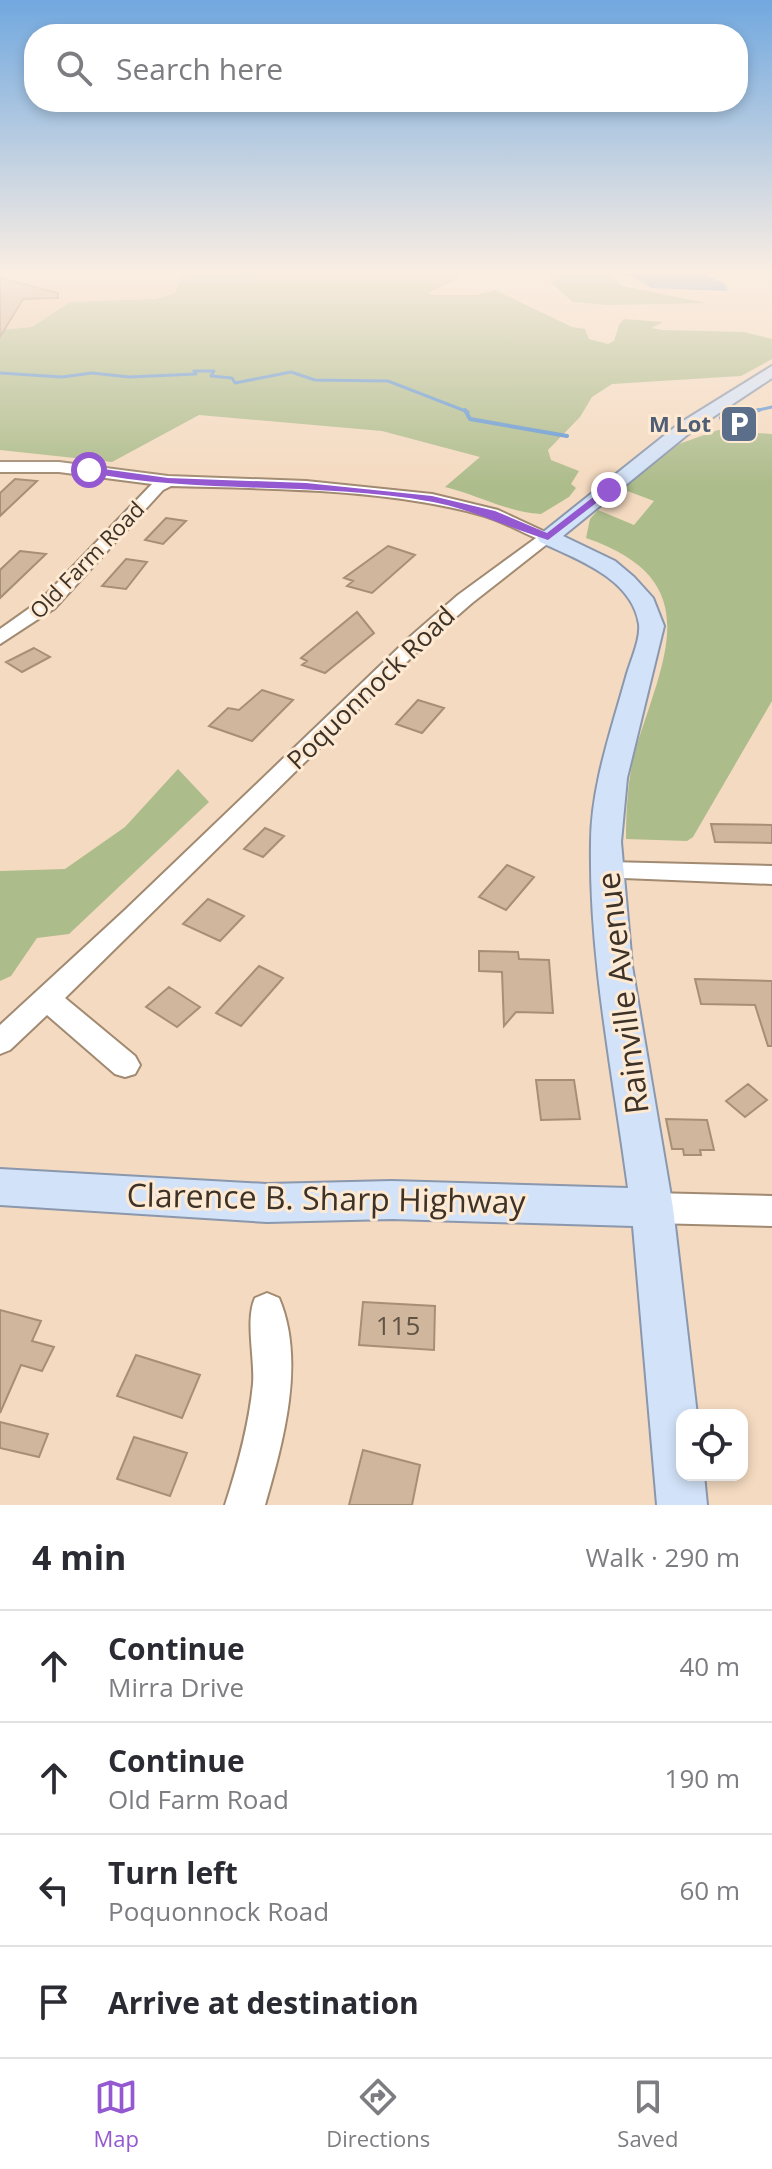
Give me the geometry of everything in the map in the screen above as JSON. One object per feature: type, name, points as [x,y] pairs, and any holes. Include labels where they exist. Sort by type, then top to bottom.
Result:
[{"type":"main road","name":"Poquonnock Road","points":[[548,537],[686,427],[772,371]]},
{"type":"main road","name":"Rainville Avenue","points":[[548,537],[607,566],[626,582],[641,598],[652,626],[613,778],[606,842],[615,966],[652,1208],[682,1505]]},
{"type":"main road","name":"Clarence B. Sharp Highway","points":[[0,1187],[267,1203],[392,1200],[652,1208]]},
{"type":"street","points":[[0,467],[59,467],[168,481]]},
{"type":"street","name":"Old Farm Road","points":[[0,638],[48,604],[157,487],[168,481],[306,486],[432,499],[492,513],[548,537]]},
{"type":"street","name":"Poquonnock Road","points":[[0,1042],[48,1000],[418,640],[465,599],[548,537]]},
{"type":"street","points":[[608,871],[772,875]]},
{"type":"street","points":[[48,1000],[125,1065]]},
{"type":"street","points":[[652,1208],[772,1211]]},
{"type":"street","points":[[245,1505],[268,1414],[271,1358],[267,1310]]},
{"type":"green space","points":[[0,344],[772,344],[772,359],[741,376],[612,384],[592,397],[580,417],[548,450],[551,460],[579,471],[571,484],[576,488],[569,497],[541,514],[516,510],[445,487],[480,457],[382,431],[199,415],[112,462],[0,450]]},
{"type":"green space","points":[[718,430],[772,434],[772,701],[693,837],[687,841],[626,839],[631,770],[665,653],[667,625],[663,599],[649,576],[624,555],[586,538],[590,519],[598,510],[634,525],[654,501],[622,489],[679,444]]},
{"type":"green space","points":[[178,769],[209,802],[69,934],[37,938],[11,976],[0,981],[0,871],[65,869],[125,827]]},
{"type":"building","points":[[15,479],[37,481],[0,516],[0,493]]},
{"type":"building","points":[[166,518],[186,521],[163,544],[145,540]]},
{"type":"building","points":[[388,546],[415,555],[372,593],[347,586],[353,581],[344,578]]},
{"type":"building","points":[[20,551],[46,554],[0,598],[0,570]]},
{"type":"building","points":[[126,559],[147,562],[126,589],[102,586]]},
{"type":"building","points":[[357,612],[374,633],[325,673],[302,665],[307,661],[301,658]]},
{"type":"building","points":[[34,648],[50,657],[22,672],[6,662]]},
{"type":"building","points":[[262,690],[293,700],[252,741],[209,726],[228,708],[239,710]]},
{"type":"building","points":[[418,700],[444,708],[422,733],[396,724]]},
{"type":"building","points":[[711,824],[772,825],[772,843],[715,842]]},
{"type":"building","points":[[265,828],[284,836],[263,857],[244,849]]},
{"type":"building","points":[[507,865],[534,877],[506,910],[479,897]]},
{"type":"building","points":[[208,899],[244,916],[220,941],[183,924]]},
{"type":"building","points":[[479,951],[518,952],[519,959],[549,960],[553,1013],[516,1012],[504,1026],[502,972],[479,971]]},
{"type":"building","points":[[259,966],[283,978],[241,1026],[216,1013]]},
{"type":"building","points":[[695,979],[772,981],[772,1046],[768,1046],[755,1005],[701,1004]]},
{"type":"building","points":[[169,987],[200,1007],[177,1027],[146,1007]]},
{"type":"building","points":[[536,1080],[574,1080],[580,1119],[541,1120]]},
{"type":"building","points":[[748,1084],[767,1100],[745,1117],[726,1101]]},
{"type":"building","points":[[666,1119],[707,1120],[714,1150],[700,1150],[701,1155],[684,1155],[683,1149],[672,1149]]},
{"type":"building","points":[[363,1302],[435,1306],[434,1350],[359,1345]]},
{"type":"building","points":[[0,1310],[41,1321],[32,1341],[54,1347],[42,1371],[21,1365],[0,1413]]},
{"type":"building","points":[[136,1355],[200,1375],[182,1418],[117,1396]]},
{"type":"building","points":[[0,1422],[48,1434],[39,1457],[0,1448]]},
{"type":"building","points":[[134,1437],[187,1453],[170,1496],[117,1479]]},
{"type":"building","points":[[363,1450],[420,1465],[412,1505],[349,1505]]},
{"type":"waterway","points":[[0,373],[62,377],[92,373],[129,377],[214,371],[211,376],[232,378],[235,383],[291,372],[315,380],[388,381],[466,411]]},
{"type":"waterway","points":[[756,411],[772,407]]},
{"type":"waterway","points":[[466,411],[470,419],[567,436]]},
{"type":"waterway","points":[[721,418],[756,411]]},
{"type":"waterway","points":[[750,412],[756,411]]},
{"type":"place","name":"M Lot","points":[[739,424]]},
{"type":"route","points":[[89,470],[168,481],[306,486],[432,499],[492,513],[548,537],[609,490]]}]
